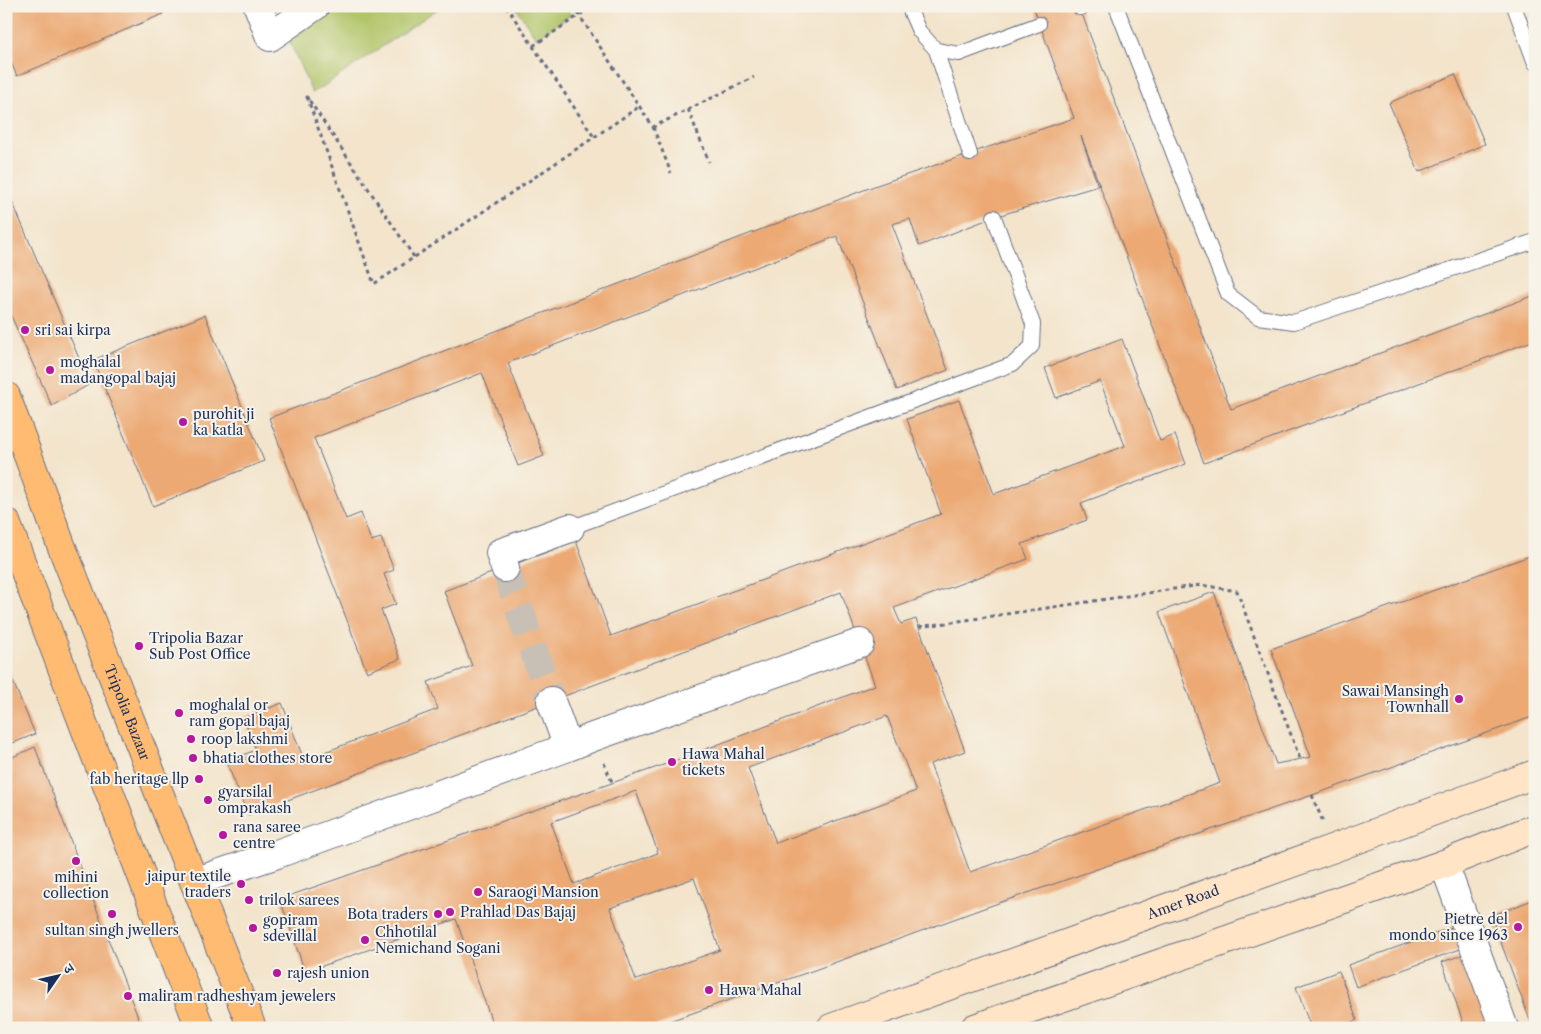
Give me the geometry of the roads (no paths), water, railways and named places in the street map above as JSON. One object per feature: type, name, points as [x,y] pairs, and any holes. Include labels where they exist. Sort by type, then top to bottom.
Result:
[{"type":"main road","name":"Tripolia Bazaar","points":[[6,396],[61,545],[252,1028]]},
{"type":"main road","points":[[6,522],[200,1028]]},
{"type":"main road","name":"Amer Road","points":[[831,1028],[1324,852],[1535,774]]},
{"type":"main road","points":[[974,1028],[1444,864],[1535,828]]},
{"type":"street","points":[[258,6],[270,37],[315,6]]},
{"type":"street","points":[[505,568],[500,554],[570,528]]},
{"type":"street","points":[[194,882],[286,851],[593,737],[860,643]]},
{"type":"street","points":[[551,701],[568,747]]},
{"type":"street","points":[[1444,864],[1504,1028]]},
{"type":"lane","points":[[908,6],[919,31],[936,50],[970,154]]},
{"type":"lane","points":[[1116,6],[1228,294],[1258,317],[1294,322],[1535,241]]},
{"type":"lane","points":[[1514,6],[1535,63]]},
{"type":"lane","points":[[936,50],[959,54],[1039,24]]},
{"type":"lane","points":[[570,528],[1013,364],[1032,346],[1034,324],[994,217]]},
{"type":"tunnel","points":[[505,568],[551,701]]},
{"type":"place","name":"sri sai kirpa","points":[[25,330]]},
{"type":"place","name":"moghalal madangopal bajaj","points":[[50,370]]},
{"type":"place","name":"purohit ji ka katla","points":[[183,422]]},
{"type":"place","name":"Tripolia Bazar Sub Post Office","points":[[139,646]]},
{"type":"place","name":"Sawai Mansingh Townhall","points":[[1459,699]]},
{"type":"place","name":"moghalal or ram gopal bajaj","points":[[179,713]]},
{"type":"place","name":"roop lakshmi","points":[[191,739]]},
{"type":"place","name":"bhatia clothes store","points":[[193,758]]},
{"type":"place","name":"Hawa Mahal tickets","points":[[672,762]]},
{"type":"place","name":"fab heritage llp","points":[[199,779]]},
{"type":"place","name":"gyarsilal omprakash","points":[[208,800]]},
{"type":"place","name":"rana saree centre","points":[[223,835]]},
{"type":"place","name":"mihini collection","points":[[76,861]]},
{"type":"place","name":"jaipur textile traders","points":[[241,884]]},
{"type":"place","name":"Saraogi Mansion","points":[[478,892]]},
{"type":"place","name":"trilok sarees","points":[[249,900]]},
{"type":"place","name":"Prahlad Das Bajaj","points":[[450,912]]},
{"type":"place","name":"sultan singh jwellers","points":[[112,914]]},
{"type":"place","name":"Bota traders","points":[[438,914]]},
{"type":"place","name":"Pietre del mondo since 1963","points":[[1518,927]]},
{"type":"place","name":"gopiram sdevillal","points":[[253,928]]},
{"type":"place","name":"Chhotilal Nemichand Sogani","points":[[365,940]]},
{"type":"place","name":"rajesh union","points":[[277,973]]},
{"type":"place","name":"Hawa Mahal","points":[[709,990]]},
{"type":"place","name":"maliram radheshyam jewelers","points":[[128,996]]}]
